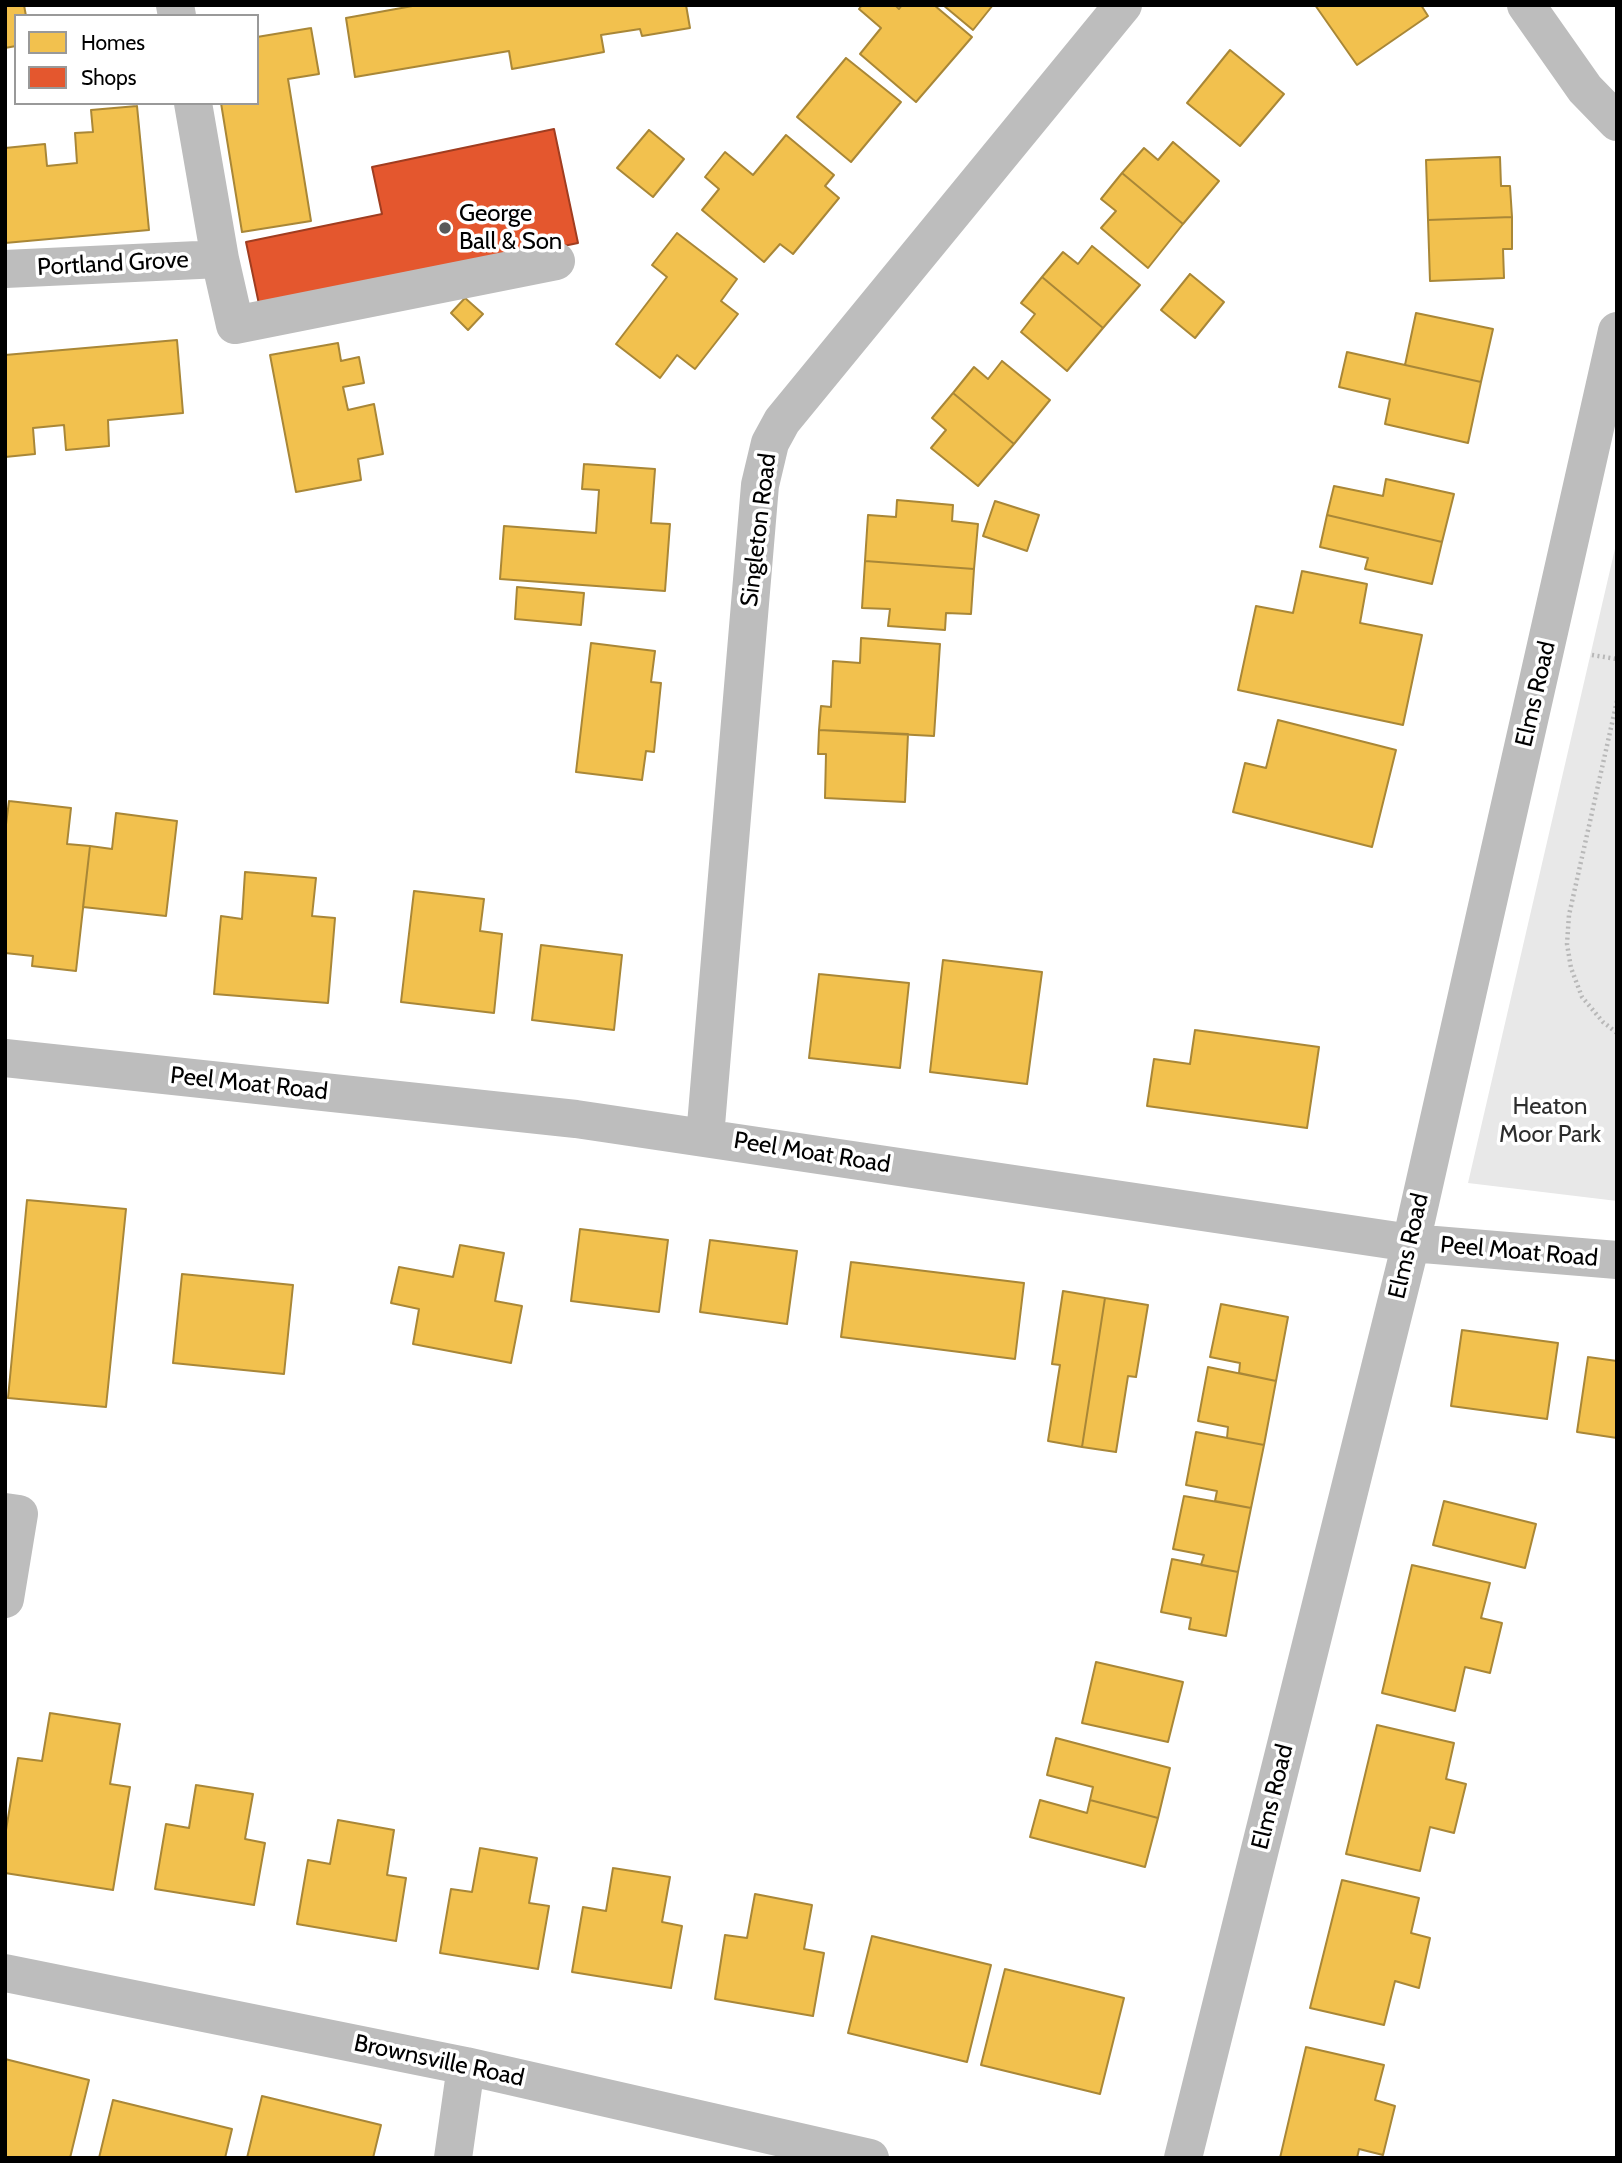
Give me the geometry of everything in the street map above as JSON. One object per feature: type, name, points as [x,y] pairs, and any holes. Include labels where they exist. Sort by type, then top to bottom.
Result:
[{"type":"street","name":"Singleton Road","points":[[705,1137],[760,485],[770,443],[782,421],[1123,5]]},
{"type":"street","points":[[1526,5],[1585,89],[1617,122]]},
{"type":"street","points":[[193,105],[220,259],[235,325],[556,261]]},
{"type":"street","name":"Portland Grove","points":[[5,269],[220,259]]},
{"type":"street","name":"Elms Road","points":[[1183,2158],[1411,1243],[1617,331]]},
{"type":"street","name":"Peel Moat Road","points":[[5,1058],[576,1119],[1411,1243],[1617,1260]]},
{"type":"street","points":[[5,1600],[12,1513]]},
{"type":"street","name":"Brownsville Road","points":[[5,1973],[466,2066],[870,2158]]},
{"type":"street","points":[[453,2158],[466,2066]]},
{"type":"path","points":[[1617,701],[1569,915],[1567,944],[1571,968],[1583,997],[1603,1022],[1617,1033]]},
{"type":"green space","name":"Heaton Moor Park","points":[[1617,540],[1617,1201],[1468,1183]]},
{"type":"building: Homes","points":[[5,5],[24,5],[26,14],[14,14],[14,46],[5,48]]},
{"type":"building: Homes","points":[[418,5],[686,5],[690,28],[642,36],[640,29],[601,35],[604,52],[512,69],[509,51],[355,77],[346,18]]},
{"type":"building: Homes","points":[[862,5],[895,5],[899,9],[902,5],[934,5],[972,37],[916,102],[860,54],[881,28],[859,9]]},
{"type":"building: Homes","points":[[943,5],[993,5],[973,30]]},
{"type":"building: Homes","points":[[1315,5],[1421,5],[1428,16],[1357,65]]},
{"type":"building: Homes","points":[[311,28],[319,74],[288,79],[311,221],[242,232],[221,105],[259,105],[259,37]]},
{"type":"building: Homes","points":[[1230,50],[1284,94],[1240,146],[1187,103]]},
{"type":"building: Homes","points":[[846,58],[901,102],[851,162],[797,117]]},
{"type":"building: Homes","points":[[137,106],[149,230],[5,243],[5,148],[45,144],[47,166],[77,163],[75,133],[93,132],[91,110]]},
{"type":"building: Homes","points":[[649,130],[684,159],[653,197],[617,168]]},
{"type":"building: Homes","points":[[786,135],[834,175],[825,186],[839,198],[793,254],[780,244],[764,262],[702,210],[719,189],[705,177],[725,152],[753,175]]},
{"type":"building: Homes","points":[[1173,142],[1219,181],[1183,224],[1122,173],[1144,148],[1158,160]]},
{"type":"building: Homes","points":[[1500,157],[1501,186],[1510,186],[1512,217],[1428,220],[1426,160]]},
{"type":"building: Homes","points":[[1122,173],[1183,224],[1148,268],[1101,228],[1116,211],[1101,199]]},
{"type":"building: Homes","points":[[1512,217],[1512,249],[1503,249],[1504,278],[1430,281],[1428,220]]},
{"type":"building: Homes","points":[[677,233],[737,279],[721,301],[738,314],[695,369],[677,355],[660,378],[616,344],[667,277],[652,265]]},
{"type":"building: Homes","points":[[1092,246],[1140,285],[1103,328],[1042,277],[1063,252],[1078,264]]},
{"type":"building: Homes","points":[[1190,274],[1224,302],[1195,338],[1161,310]]},
{"type":"building: Homes","points":[[1042,277],[1103,328],[1067,371],[1021,332],[1035,314],[1021,303]]},
{"type":"building: Homes","points":[[465,298],[483,314],[468,330],[451,313]]},
{"type":"building: Homes","points":[[1416,313],[1493,329],[1481,382],[1405,365]]},
{"type":"building: Homes","points":[[177,340],[183,413],[108,420],[109,446],[66,450],[64,425],[33,428],[35,454],[5,457],[5,355]]},
{"type":"building: Homes","points":[[338,343],[341,361],[359,357],[364,383],[343,387],[348,410],[374,404],[383,454],[358,459],[361,480],[296,492],[270,355]]},
{"type":"building: Homes","points":[[1347,352],[1481,382],[1468,443],[1385,424],[1390,399],[1339,387]]},
{"type":"building: Homes","points":[[1002,361],[1050,400],[1014,444],[953,393],[974,367],[988,379]]},
{"type":"building: Homes","points":[[953,393],[1014,444],[978,486],[931,448],[946,430],[932,418]]},
{"type":"building: Homes","points":[[584,464],[655,469],[651,523],[670,524],[665,591],[500,579],[504,526],[596,533],[599,490],[582,489]]},
{"type":"building: Homes","points":[[1386,479],[1454,494],[1442,542],[1327,515],[1334,486],[1383,496]]},
{"type":"building: Homes","points":[[897,500],[953,505],[952,521],[978,524],[974,569],[865,561],[868,515],[896,517]]},
{"type":"building: Homes","points":[[995,501],[1039,515],[1027,551],[983,536]]},
{"type":"building: Homes","points":[[1327,515],[1442,542],[1432,584],[1365,569],[1368,558],[1320,547]]},
{"type":"building: Homes","points":[[865,561],[974,569],[971,614],[946,613],[945,630],[888,626],[890,609],[862,608]]},
{"type":"building: Homes","points":[[1302,571],[1367,584],[1360,623],[1422,635],[1403,725],[1238,690],[1256,606],[1293,613]]},
{"type":"building: Homes","points":[[517,587],[584,593],[581,625],[515,619]]},
{"type":"building: Homes","points":[[861,638],[940,644],[934,736],[819,730],[821,706],[831,707],[833,661],[860,663]]},
{"type":"building: Homes","points":[[591,643],[655,651],[651,682],[661,683],[654,752],[646,751],[642,780],[576,772]]},
{"type":"building: Homes","points":[[1278,720],[1396,750],[1372,847],[1233,812],[1245,763],[1266,768]]},
{"type":"building: Homes","points":[[819,730],[908,734],[905,802],[825,798],[826,754],[818,754]]},
{"type":"building: Homes","points":[[9,801],[71,808],[67,844],[90,846],[76,971],[32,966],[33,956],[5,953],[5,832]]},
{"type":"building: Homes","points":[[116,813],[177,821],[166,916],[83,907],[90,846],[112,849]]},
{"type":"building: Homes","points":[[245,872],[316,878],[312,916],[335,918],[328,1003],[214,994],[221,916],[242,919]]},
{"type":"building: Homes","points":[[414,891],[484,899],[480,931],[502,934],[494,1013],[401,1002]]},
{"type":"building: Homes","points":[[541,945],[622,955],[614,1030],[532,1020]]},
{"type":"building: Homes","points":[[943,960],[1042,972],[1027,1084],[930,1072]]},
{"type":"building: Homes","points":[[819,974],[909,983],[900,1068],[809,1058]]},
{"type":"building: Homes","points":[[1195,1030],[1319,1047],[1307,1128],[1147,1106],[1154,1059],[1190,1064]]},
{"type":"building: Homes","points":[[27,1200],[126,1209],[106,1407],[8,1398]]},
{"type":"building: Homes","points":[[580,1229],[668,1240],[659,1312],[571,1301]]},
{"type":"building: Homes","points":[[710,1240],[797,1251],[787,1324],[700,1312]]},
{"type":"building: Homes","points":[[460,1245],[504,1253],[495,1301],[522,1306],[511,1363],[413,1344],[419,1309],[391,1303],[399,1267],[453,1277]]},
{"type":"building: Homes","points":[[851,1262],[1024,1283],[1015,1359],[841,1337]]},
{"type":"building: Homes","points":[[182,1274],[293,1285],[284,1374],[173,1363]]},
{"type":"building: Homes","points":[[1063,1291],[1105,1298],[1082,1447],[1048,1441],[1060,1365],[1052,1364]]},
{"type":"building: Homes","points":[[1105,1298],[1148,1305],[1136,1377],[1128,1376],[1116,1452],[1082,1447]]},
{"type":"building: Homes","points":[[1221,1304],[1288,1317],[1276,1381],[1239,1373],[1240,1363],[1210,1357]]},
{"type":"building: Homes","points":[[1462,1330],[1558,1343],[1547,1419],[1451,1406]]},
{"type":"building: Homes","points":[[1588,1357],[1617,1361],[1617,1438],[1577,1432]]},
{"type":"building: Homes","points":[[1208,1367],[1276,1381],[1264,1445],[1227,1438],[1228,1427],[1198,1421]]},
{"type":"building: Homes","points":[[1196,1432],[1264,1445],[1251,1508],[1215,1501],[1217,1491],[1186,1485]]},
{"type":"building: Homes","points":[[1184,1496],[1251,1508],[1238,1572],[1201,1565],[1204,1555],[1173,1549]]},
{"type":"building: Homes","points":[[1444,1501],[1536,1524],[1525,1568],[1433,1545]]},
{"type":"building: Homes","points":[[1172,1559],[1238,1572],[1226,1636],[1189,1629],[1191,1618],[1161,1612]]},
{"type":"building: Homes","points":[[1412,1565],[1490,1583],[1481,1618],[1502,1623],[1490,1673],[1465,1667],[1455,1711],[1382,1693]]},
{"type":"building: Homes","points":[[1096,1662],[1183,1682],[1168,1742],[1082,1723]]},
{"type":"building: Homes","points":[[50,1713],[120,1724],[110,1784],[130,1787],[113,1890],[5,1873],[5,1836],[18,1758],[42,1761]]},
{"type":"building: Homes","points":[[1377,1725],[1454,1743],[1446,1779],[1466,1784],[1454,1833],[1430,1827],[1420,1871],[1346,1854]]},
{"type":"building: Homes","points":[[1056,1738],[1170,1768],[1158,1818],[1090,1800],[1093,1787],[1047,1775]]},
{"type":"building: Homes","points":[[196,1785],[253,1794],[245,1839],[265,1843],[254,1905],[155,1889],[166,1824],[189,1828]]},
{"type":"building: Homes","points":[[1040,1800],[1087,1813],[1090,1800],[1158,1818],[1145,1867],[1030,1837]]},
{"type":"building: Homes","points":[[338,1820],[394,1830],[387,1875],[406,1878],[396,1941],[297,1924],[308,1860],[330,1864]]},
{"type":"building: Homes","points":[[480,1848],[537,1858],[529,1903],[549,1906],[538,1969],[440,1953],[451,1889],[472,1892]]},
{"type":"building: Homes","points":[[613,1868],[670,1877],[662,1922],[682,1926],[671,1988],[572,1972],[583,1907],[606,1911]]},
{"type":"building: Homes","points":[[1342,1880],[1419,1898],[1411,1933],[1430,1938],[1419,1988],[1395,1981],[1384,2025],[1310,2008]]},
{"type":"building: Homes","points":[[755,1894],[812,1905],[804,1949],[824,1953],[813,2016],[715,1999],[725,1935],[747,1938]]},
{"type":"building: Homes","points":[[872,1936],[991,1965],[967,2062],[848,2033]]},
{"type":"building: Homes","points":[[1005,1969],[1124,1998],[1100,2094],[981,2065]]},
{"type":"building: Homes","points":[[1306,2047],[1384,2065],[1375,2100],[1395,2106],[1383,2155],[1359,2149],[1357,2158],[1280,2158]]},
{"type":"building: Homes","points":[[5,2059],[89,2080],[70,2158],[5,2158]]},
{"type":"building: Homes","points":[[262,2096],[381,2125],[373,2158],[247,2158]]},
{"type":"building: Homes","points":[[113,2100],[232,2129],[225,2158],[99,2158]]},
{"type":"building: Shops","name":"George Ball & Son","points":[[554,129],[578,243],[260,309],[246,242],[382,214],[372,167]]},
{"type":"place","name":"George Ball & Son","points":[[445,228]]}]
